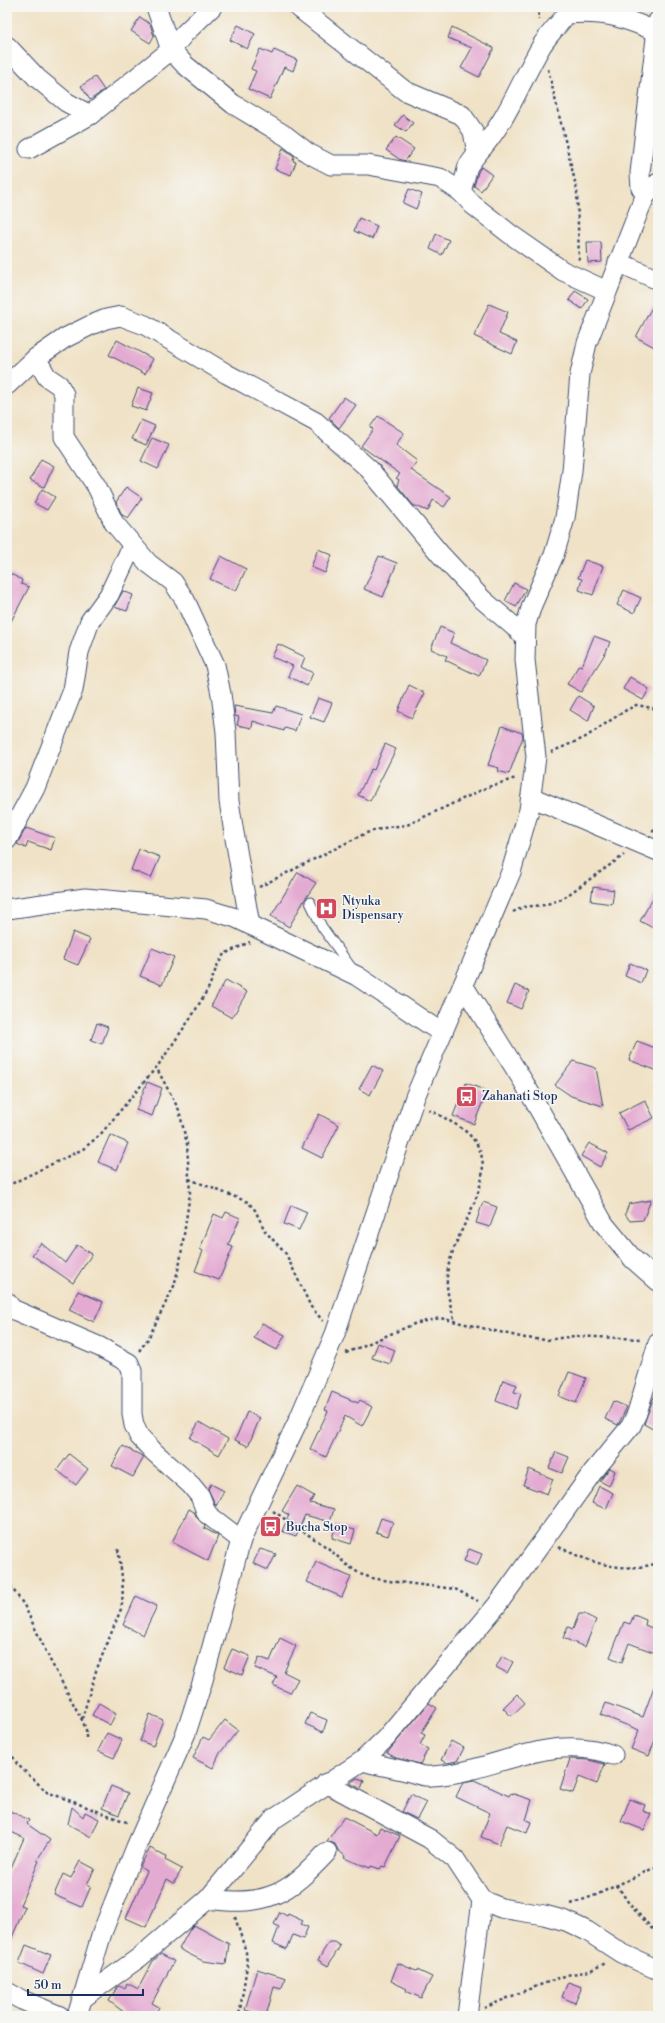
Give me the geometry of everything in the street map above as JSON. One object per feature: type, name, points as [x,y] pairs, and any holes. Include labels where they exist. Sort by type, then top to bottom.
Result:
[{"type":"street","points":[[156,7],[171,50],[184,65],[233,104],[286,136],[308,153],[331,165],[368,165],[440,178],[461,192],[473,206],[510,234],[563,271],[607,291]]},
{"type":"street","points":[[29,149],[90,115],[171,50],[184,34],[212,7]]},
{"type":"street","points":[[298,7],[405,91],[462,115],[486,122],[503,121]]},
{"type":"street","points":[[77,2016],[102,1934],[144,1829],[186,1733],[241,1540],[324,1362],[335,1334],[412,1106],[511,872],[531,797],[535,765],[525,660],[525,636],[528,615],[554,555],[565,518],[572,471],[581,368],[587,343],[618,262],[652,189],[641,188],[640,173],[657,27],[604,13],[567,14],[543,45],[503,121],[490,141],[468,166],[461,192]]},
{"type":"street","points":[[7,46],[37,78],[66,102],[90,115]]},
{"type":"street","points":[[462,115],[473,131],[477,154]]},
{"type":"street","points":[[618,262],[658,280]]},
{"type":"street","points":[[7,386],[36,358],[65,338],[106,319],[120,316],[145,325],[226,374],[316,422],[369,469],[440,554],[482,599],[525,636]]},
{"type":"street","points":[[36,358],[47,377],[63,389],[64,436],[97,487],[114,523],[148,563],[173,582],[185,600],[215,665],[225,724],[232,821],[250,925]]},
{"type":"street","points":[[7,840],[35,788],[73,690],[79,652],[90,620],[109,595],[132,546]]},
{"type":"street","points":[[531,797],[638,844],[658,851]]},
{"type":"street","points":[[7,910],[85,898],[206,909],[236,918],[357,976],[442,1033]]},
{"type":"street","points":[[463,986],[523,1081],[604,1224],[633,1259],[658,1281]]},
{"type":"street","points":[[7,1302],[12,1309],[100,1347],[129,1363],[132,1371],[132,1414],[134,1425],[139,1436],[154,1452],[191,1485],[200,1496],[207,1514],[241,1540]]},
{"type":"street","points":[[83,1998],[140,1956],[208,1899],[274,1819],[326,1783],[362,1761],[386,1738],[493,1609],[597,1467],[631,1426],[637,1413],[654,1341]]},
{"type":"street","points":[[362,1761],[428,1776],[454,1774],[542,1750],[566,1747],[586,1747],[613,1755]]},
{"type":"street","points":[[326,1783],[430,1839],[455,1859],[482,1900],[501,1908],[544,1915],[573,1924],[622,1953],[658,1970]]},
{"type":"street","points":[[208,1899],[229,1902],[270,1898],[289,1889],[306,1875],[327,1852]]},
{"type":"street","points":[[467,2012],[482,1900]]},
{"type":"street","points":[[7,1992],[60,2016]]},
{"type":"lane","points":[[310,902],[322,927],[357,976]]},
{"type":"path","points":[[538,7],[543,45],[577,190],[579,262],[584,281]]},
{"type":"path","points":[[245,894],[311,859],[366,833],[388,827],[407,825],[535,765],[584,738],[636,705],[658,709]]},
{"type":"path","points":[[491,920],[523,907],[544,905],[562,898],[638,844],[658,827]]},
{"type":"path","points":[[7,1186],[83,1149],[100,1135],[156,1067],[192,1016],[209,987],[217,966],[224,954],[268,934]]},
{"type":"path","points":[[129,1363],[148,1339],[174,1286],[187,1222],[190,1193],[187,1144],[179,1110],[156,1067]]},
{"type":"path","points":[[412,1106],[433,1112],[467,1132],[476,1143],[482,1163],[481,1181],[476,1201],[449,1264],[447,1277],[449,1297],[455,1322]]},
{"type":"path","points":[[189,1179],[248,1202],[255,1210],[265,1231],[286,1254],[311,1307],[335,1334]]},
{"type":"path","points":[[324,1362],[414,1324],[440,1318],[526,1338],[547,1340],[574,1336],[654,1341]]},
{"type":"path","points":[[259,1501],[328,1548],[347,1565],[360,1574],[394,1582],[456,1589],[493,1609]]},
{"type":"path","points":[[544,1540],[577,1556],[604,1566],[642,1568],[658,1563]]},
{"type":"path","points":[[82,1720],[96,1671],[121,1609],[122,1575],[118,1549]]},
{"type":"path","points":[[7,1581],[24,1605],[50,1660],[82,1720],[86,1729],[86,1740]]},
{"type":"path","points":[[7,1746],[17,1764],[47,1792],[144,1829]]},
{"type":"path","points":[[544,1915],[596,1895],[658,1866]]},
{"type":"path","points":[[617,1885],[630,1905],[658,1935]]},
{"type":"path","points":[[229,1902],[246,1952],[247,1966],[240,2016]]},
{"type":"path","points":[[467,2012],[485,2008],[542,1984],[589,1971],[605,1964],[622,1953]]},
{"type":"building","points":[[140,17],[150,24],[154,36],[150,43],[131,31]]},
{"type":"building","points":[[238,25],[255,34],[247,49],[230,40]]},
{"type":"building","points":[[452,27],[494,48],[479,77],[461,68],[472,48],[448,38]]},
{"type":"building","points":[[260,49],[272,54],[274,50],[297,60],[293,71],[284,67],[270,99],[248,89],[256,71],[251,69]]},
{"type":"building","points":[[95,77],[104,90],[90,100],[81,86]]},
{"type":"building","points":[[403,115],[413,123],[406,132],[395,125]]},
{"type":"building","points":[[396,137],[414,149],[405,161],[399,159],[386,150]]},
{"type":"building","points":[[283,148],[294,156],[293,161],[296,162],[291,175],[275,169]]},
{"type":"building","points":[[481,167],[492,175],[481,191],[474,186]]},
{"type":"building","points":[[409,189],[422,194],[416,209],[403,203]]},
{"type":"building","points":[[359,218],[377,226],[372,239],[354,231]]},
{"type":"building","points":[[436,234],[449,240],[442,255],[430,249]]},
{"type":"building","points":[[587,242],[601,242],[602,262],[588,263]]},
{"type":"building","points":[[575,291],[588,299],[582,309],[569,300]]},
{"type":"building","points":[[658,296],[658,349],[636,337]]},
{"type":"building","points":[[489,304],[508,312],[499,334],[517,342],[512,354],[474,336]]},
{"type":"building","points":[[117,340],[153,359],[145,374],[109,355]]},
{"type":"building","points":[[138,388],[153,393],[146,411],[131,406]]},
{"type":"building","points":[[344,397],[356,405],[339,428],[329,418]]},
{"type":"building","points":[[378,416],[404,433],[396,445],[417,461],[411,470],[451,497],[444,507],[433,500],[428,511],[413,505],[397,485],[399,480],[396,478],[400,474],[361,446],[373,429],[370,427]]},
{"type":"building","points":[[141,420],[155,426],[146,445],[132,439]]},
{"type":"building","points":[[152,438],[169,445],[158,469],[141,461]]},
{"type":"building","points":[[41,459],[54,466],[44,487],[30,480]]},
{"type":"building","points":[[126,487],[142,498],[128,518],[122,515],[116,502]]},
{"type":"building","points":[[42,489],[55,497],[47,510],[34,503]]},
{"type":"building","points":[[318,549],[332,555],[325,573],[311,567]]},
{"type":"building","points":[[221,556],[246,569],[236,591],[210,579]]},
{"type":"building","points":[[379,556],[397,563],[383,597],[364,589]]},
{"type":"building","points":[[585,560],[603,566],[593,595],[579,590],[582,579],[578,578]]},
{"type":"building","points":[[7,572],[22,580],[21,584],[29,587],[7,629]]},
{"type":"building","points":[[514,583],[526,589],[516,607],[505,601]]},
{"type":"building","points":[[624,590],[641,598],[634,613],[617,605]]},
{"type":"building","points":[[123,591],[133,595],[127,611],[114,607]]},
{"type":"building","points":[[440,627],[454,633],[450,643],[486,660],[479,676],[445,660],[447,656],[431,649]]},
{"type":"building","points":[[594,636],[610,642],[606,652],[581,692],[567,684],[579,665],[582,666]]},
{"type":"building","points":[[278,644],[305,657],[301,667],[313,673],[307,686],[288,676],[293,666],[272,657]]},
{"type":"building","points":[[630,677],[649,689],[643,700],[623,689]]},
{"type":"building","points":[[409,685],[425,693],[412,718],[398,711]]},
{"type":"building","points":[[578,696],[594,706],[588,721],[570,710]]},
{"type":"building","points":[[318,698],[332,703],[324,722],[310,717]]},
{"type":"building","points":[[234,706],[273,713],[276,706],[301,714],[295,731],[285,728],[284,731],[253,721],[252,728],[237,725],[239,717],[235,716]]},
{"type":"building","points":[[502,726],[522,733],[523,737],[509,774],[498,771],[499,768],[488,765]]},
{"type":"building","points":[[385,744],[396,749],[370,801],[358,795],[371,769],[374,770]]},
{"type":"building","points":[[26,828],[55,838],[51,850],[28,842],[26,848],[17,844]]},
{"type":"building","points":[[139,849],[160,857],[151,878],[131,870]]},
{"type":"building","points":[[298,872],[316,883],[289,927],[271,916]]},
{"type":"building","points":[[593,887],[614,890],[612,904],[591,901]]},
{"type":"building","points":[[658,889],[658,919],[653,928],[640,921]]},
{"type":"building","points":[[73,932],[90,939],[78,965],[63,959]]},
{"type":"building","points":[[152,948],[174,957],[162,985],[140,976]]},
{"type":"building","points":[[630,963],[646,970],[641,983],[625,976]]},
{"type":"building","points":[[226,980],[247,992],[232,1018],[211,1006]]},
{"type":"building","points":[[515,985],[529,991],[521,1009],[507,1003]]},
{"type":"building","points":[[97,1023],[108,1027],[102,1044],[91,1040]]},
{"type":"building","points":[[637,1041],[658,1049],[658,1071],[629,1060]]},
{"type":"building","points":[[573,1061],[596,1068],[603,1106],[571,1096],[555,1085]]},
{"type":"building","points":[[372,1065],[383,1071],[370,1095],[359,1089]]},
{"type":"building","points":[[147,1082],[162,1088],[152,1116],[136,1110]]},
{"type":"building","points":[[466,1083],[487,1091],[474,1124],[453,1116]]},
{"type":"building","points":[[645,1100],[654,1118],[628,1130],[619,1113]]},
{"type":"building","points":[[319,1114],[339,1125],[322,1158],[302,1148]]},
{"type":"building","points":[[110,1135],[128,1143],[117,1170],[98,1162]]},
{"type":"building","points":[[589,1143],[608,1153],[600,1167],[581,1156]]},
{"type":"building","points":[[651,1200],[643,1220],[630,1221],[625,1214],[629,1204]]},
{"type":"building","points":[[483,1202],[497,1207],[490,1227],[476,1223]]},
{"type":"building","points":[[291,1205],[307,1212],[299,1230],[284,1224]]},
{"type":"building","points":[[226,1212],[240,1218],[228,1245],[233,1247],[219,1280],[195,1271],[203,1251],[200,1249],[214,1214],[223,1218]]},
{"type":"building","points":[[41,1243],[65,1263],[77,1245],[92,1254],[73,1283],[32,1255]]},
{"type":"building","points":[[78,1291],[103,1302],[94,1322],[69,1310]]},
{"type":"building","points":[[262,1323],[285,1335],[277,1350],[254,1338]]},
{"type":"building","points":[[378,1343],[395,1350],[390,1364],[372,1358]]},
{"type":"building","points":[[569,1372],[586,1378],[576,1403],[559,1396]]},
{"type":"building","points":[[503,1380],[517,1385],[514,1392],[521,1394],[516,1409],[496,1401]]},
{"type":"building","points":[[658,1390],[658,1432],[644,1424]]},
{"type":"building","points":[[332,1392],[358,1403],[360,1400],[372,1407],[362,1426],[345,1416],[326,1457],[310,1449],[328,1411],[325,1410]]},
{"type":"building","points":[[613,1401],[627,1407],[618,1425],[605,1419]]},
{"type":"building","points":[[247,1412],[260,1418],[248,1446],[235,1440]]},
{"type":"building","points":[[199,1422],[228,1439],[219,1455],[190,1438]]},
{"type":"building","points":[[123,1446],[144,1457],[133,1477],[112,1466]]},
{"type":"building","points":[[556,1452],[569,1457],[562,1473],[549,1468]]},
{"type":"building","points":[[69,1454],[88,1469],[76,1485],[57,1470]]},
{"type":"building","points":[[610,1468],[615,1471],[609,1486],[600,1481]]},
{"type":"building","points":[[529,1469],[553,1479],[547,1494],[523,1485]]},
{"type":"building","points":[[211,1484],[224,1491],[216,1506],[208,1489]]},
{"type":"building","points":[[297,1486],[314,1496],[310,1503],[334,1509],[330,1522],[305,1515],[296,1536],[282,1531],[289,1515],[282,1511]]},
{"type":"building","points":[[599,1486],[613,1493],[606,1509],[592,1503]]},
{"type":"building","points":[[189,1509],[194,1512],[197,1518],[205,1526],[204,1528],[218,1536],[208,1561],[172,1542]]},
{"type":"building","points":[[381,1518],[393,1522],[388,1536],[376,1532]]},
{"type":"building","points":[[336,1525],[355,1530],[351,1544],[332,1538]]},
{"type":"building","points":[[260,1549],[276,1554],[268,1570],[253,1563]]},
{"type":"building","points":[[469,1549],[482,1554],[477,1566],[464,1561]]},
{"type":"building","points":[[316,1562],[351,1577],[342,1597],[307,1582]]},
{"type":"building","points":[[136,1596],[157,1606],[143,1635],[123,1625]]},
{"type":"building","points":[[579,1614],[584,1614],[596,1620],[585,1647],[563,1638],[568,1627],[573,1629]]},
{"type":"building","points":[[634,1615],[646,1620],[645,1625],[657,1630],[654,1636],[658,1637],[658,1654],[629,1643],[622,1662],[610,1657],[624,1622],[630,1624]]},
{"type":"building","points":[[280,1638],[296,1646],[284,1672],[298,1679],[290,1693],[273,1685],[277,1677],[255,1668],[259,1657],[270,1661]]},
{"type":"building","points":[[232,1649],[250,1656],[242,1675],[224,1667]]},
{"type":"building","points":[[502,1656],[513,1662],[507,1673],[496,1667]]},
{"type":"building","points":[[656,1681],[658,1681],[658,1732],[649,1756],[631,1749],[639,1730],[601,1715],[606,1703],[643,1717]]},
{"type":"building","points":[[517,1694],[525,1703],[511,1716],[503,1708]]},
{"type":"building","points":[[99,1703],[116,1713],[110,1725],[92,1715]]},
{"type":"building","points":[[429,1703],[437,1708],[421,1733],[425,1735],[420,1745],[428,1749],[420,1764],[396,1758],[387,1753]]},
{"type":"building","points":[[310,1713],[327,1720],[323,1732],[305,1724]]},
{"type":"building","points":[[150,1714],[163,1720],[153,1746],[140,1741]]},
{"type":"building","points":[[225,1720],[238,1730],[220,1753],[213,1768],[193,1758],[203,1737],[209,1740]]},
{"type":"building","points":[[107,1733],[122,1740],[114,1758],[98,1751]]},
{"type":"building","points":[[451,1741],[464,1748],[457,1761],[447,1763],[441,1760]]},
{"type":"building","points":[[570,1759],[588,1760],[605,1764],[597,1784],[579,1777],[573,1793],[560,1789]]},
{"type":"building","points":[[357,1778],[364,1780],[361,1789],[350,1783]]},
{"type":"building","points":[[474,1780],[509,1796],[511,1793],[532,1800],[526,1820],[531,1822],[527,1833],[507,1825],[499,1844],[481,1837],[490,1813],[456,1797],[463,1782]]},
{"type":"building","points":[[111,1786],[128,1793],[119,1815],[102,1808]]},
{"type":"building","points":[[411,1794],[426,1802],[417,1819],[402,1812]]},
{"type":"building","points":[[630,1799],[645,1805],[643,1811],[651,1814],[644,1830],[621,1821]]},
{"type":"building","points":[[72,1807],[83,1817],[85,1812],[99,1819],[91,1837],[68,1824]]},
{"type":"building","points":[[10,1811],[29,1820],[27,1824],[50,1840],[37,1860],[39,1861],[20,1905],[25,1907],[7,1949],[7,1877],[24,1838],[7,1830],[7,1818]]},
{"type":"building","points":[[344,1817],[377,1834],[380,1827],[400,1836],[385,1867],[382,1866],[380,1869],[371,1866],[370,1868],[344,1858],[345,1856],[338,1850],[335,1844],[327,1841]]},
{"type":"building","points":[[150,1848],[166,1857],[165,1860],[182,1869],[174,1883],[167,1879],[146,1927],[126,1918],[147,1871],[140,1867]]},
{"type":"building","points":[[80,1861],[95,1869],[87,1884],[91,1886],[82,1907],[54,1895],[63,1874],[71,1878]]},
{"type":"building","points":[[280,1912],[303,1921],[301,1924],[308,1927],[303,1939],[293,1935],[287,1949],[273,1943],[279,1927],[274,1924]]},
{"type":"building","points":[[194,1925],[229,1944],[226,1964],[203,1961],[179,1949],[190,1929]]},
{"type":"building","points":[[329,1942],[334,1942],[340,1946],[328,1966],[318,1960]]},
{"type":"building","points":[[26,1945],[51,1955],[43,1974],[19,1963]]},
{"type":"building","points":[[161,1954],[174,1961],[152,2003],[159,2007],[154,2016],[129,2016],[109,2001],[118,1986],[125,1988],[127,1983],[138,1989],[153,1961]]},
{"type":"building","points":[[398,1963],[432,1977],[421,1998],[406,1991],[407,1989],[391,1981]]},
{"type":"building","points":[[257,1969],[286,1978],[281,1989],[274,1987],[266,2016],[245,2010]]},
{"type":"building","points":[[568,1982],[582,1987],[575,2003],[562,1997]]},
{"type":"place","name":"Ntyuka Dispensary","points":[[327,908]]},
{"type":"place","name":"Zahanati Stop","points":[[466,1096]]},
{"type":"place","name":"Bucha Stop","points":[[270,1527]]}]
